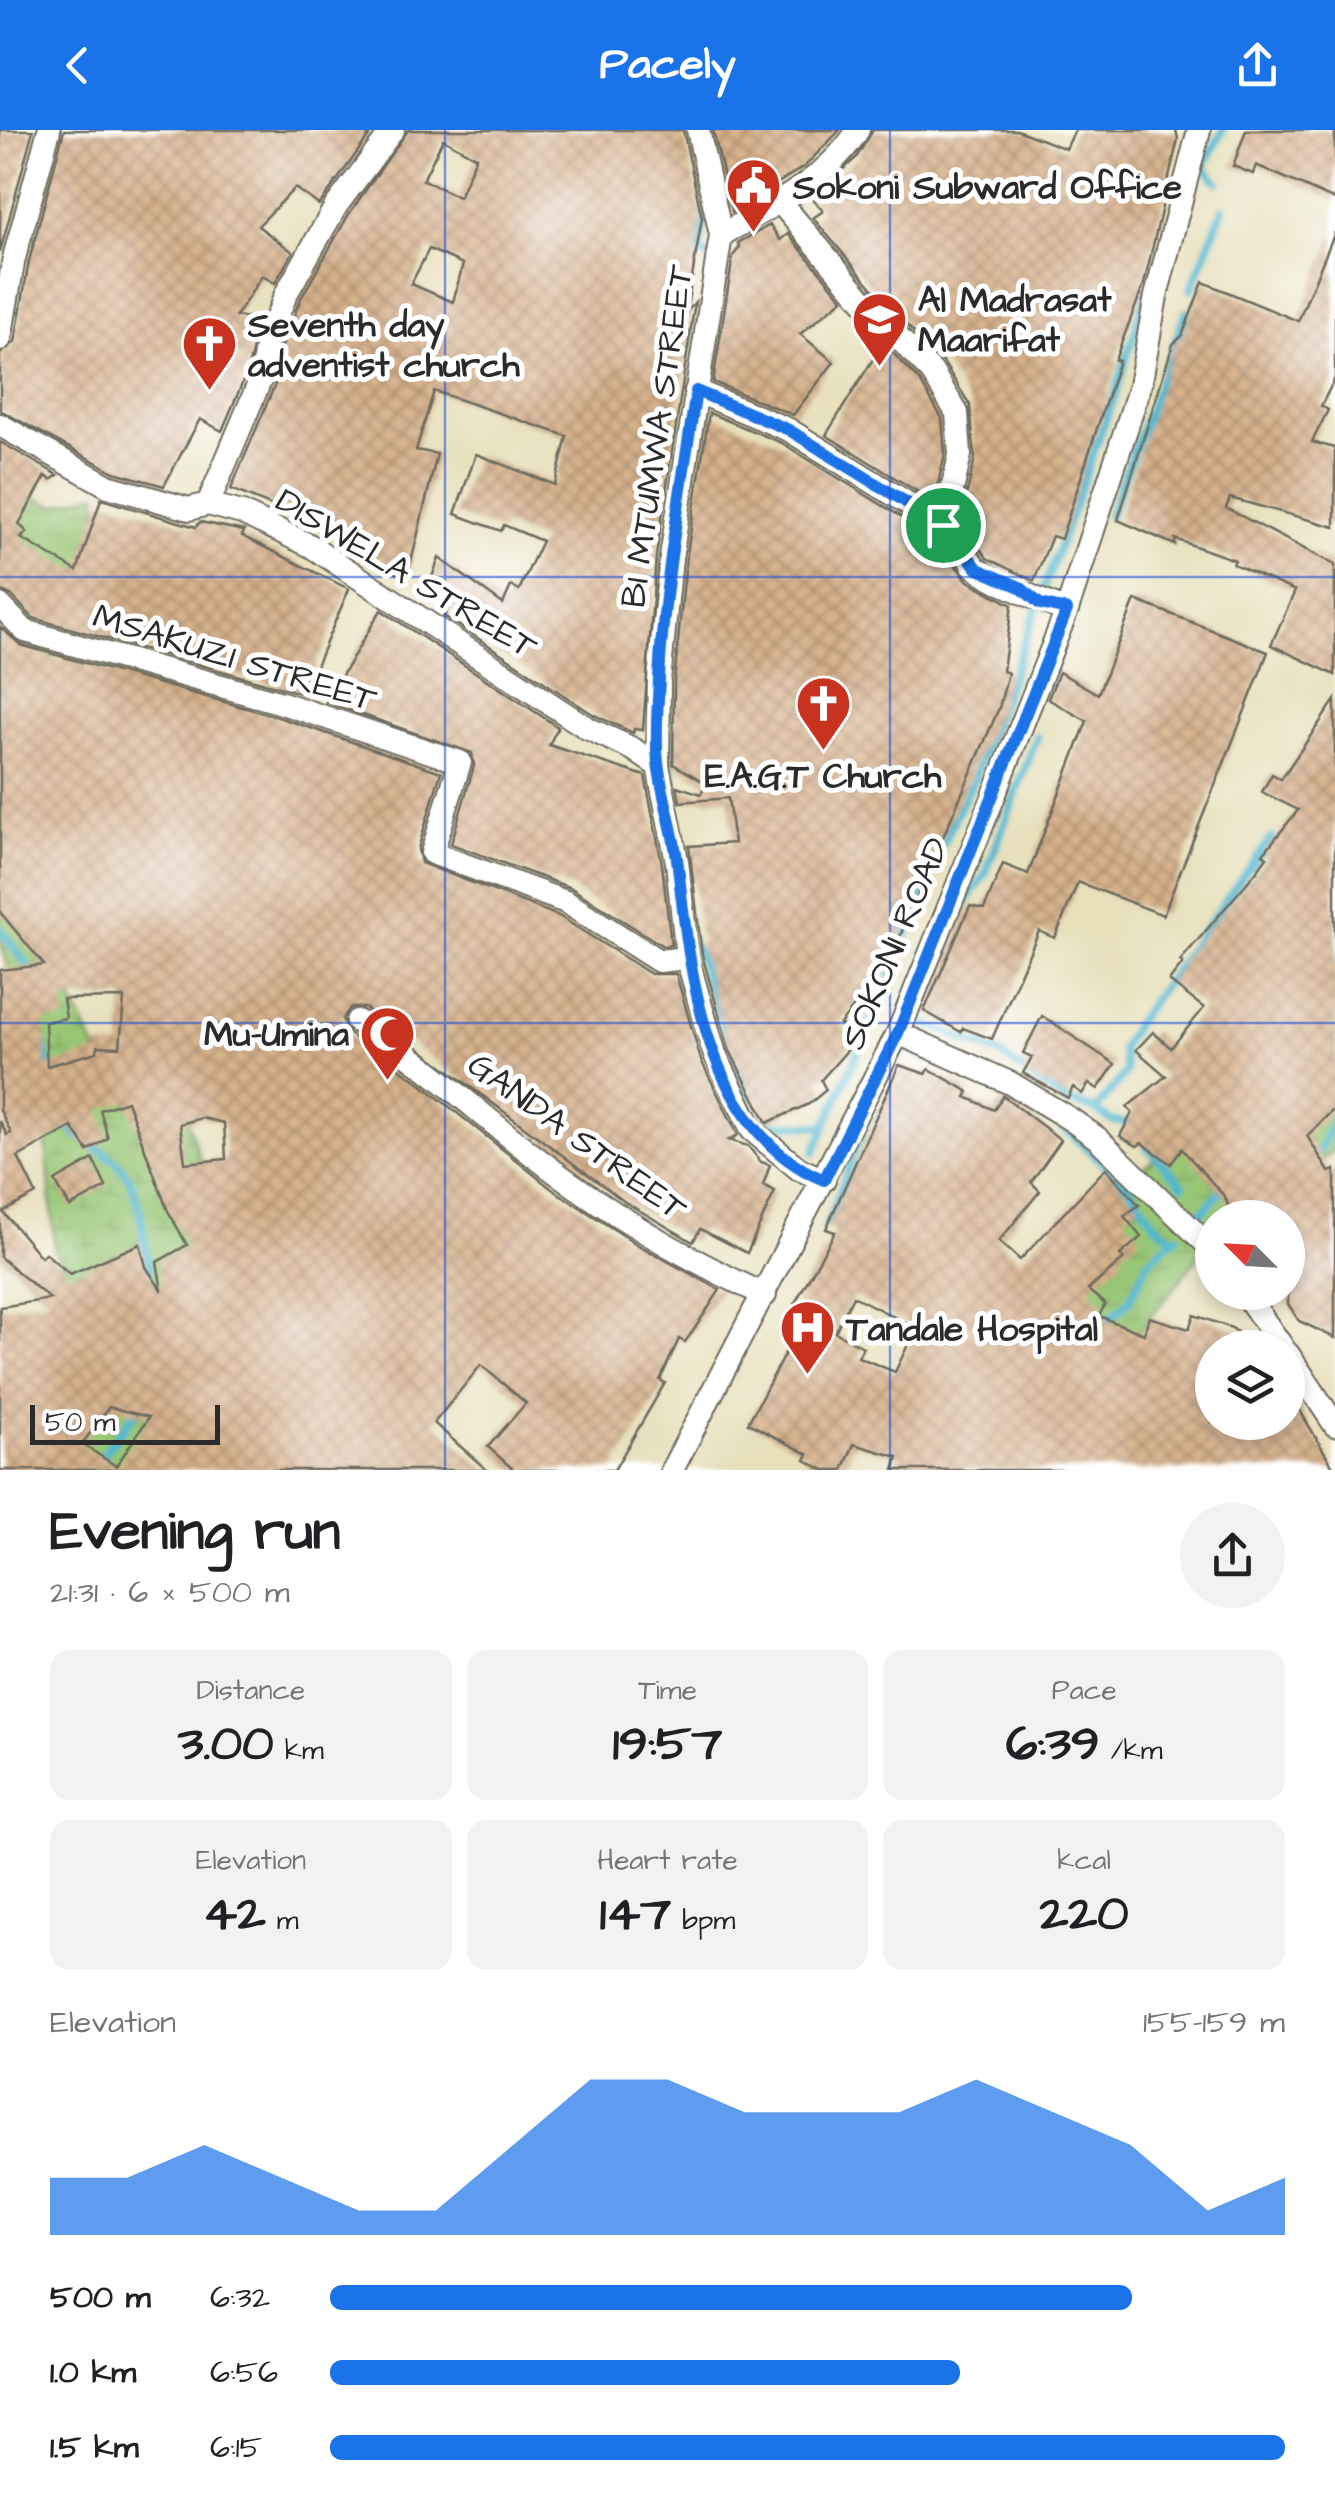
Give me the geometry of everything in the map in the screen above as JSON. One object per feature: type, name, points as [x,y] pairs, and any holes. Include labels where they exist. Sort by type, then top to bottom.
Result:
[{"type":"street","points":[[0,339],[14,258],[49,130]]},
{"type":"street","points":[[208,504],[262,376],[266,345],[286,294],[336,206],[393,130]]},
{"type":"street","name":"BI MTUMWA STREET","points":[[698,130],[721,235],[662,633],[658,766],[677,862],[687,958],[715,1054],[752,1130],[799,1169],[824,1180]]},
{"type":"street","points":[[721,235],[780,202],[832,162],[858,130]]},
{"type":"street","name":"SOKONI ROAD","points":[[672,1470],[898,1033],[1067,610],[1140,386],[1156,296],[1199,130]]},
{"type":"street","points":[[780,202],[874,312],[932,372],[958,413],[960,455],[943,525]]},
{"type":"street","points":[[696,391],[779,424],[943,525],[978,569],[1020,587],[1040,604],[1067,610]]},
{"type":"street","name":"DISWELA STREET","points":[[0,425],[108,486],[189,509],[208,504],[242,513],[311,546],[586,728],[633,748],[658,766]]},
{"type":"street","name":"MSAKUZI STREET","points":[[0,604],[25,631],[266,698],[460,762],[432,853],[566,902],[658,962],[687,958]]},
{"type":"street","name":"GANDA STREET","points":[[357,1021],[423,1065],[538,1160],[642,1230],[765,1296]]},
{"type":"street","points":[[898,1033],[1037,1098],[1097,1138],[1195,1231]]},
{"type":"street","points":[[1305,1380],[1335,1424]]},
{"type":"green space","points":[[0,484],[55,506],[98,493],[78,729],[18,886],[109,1077],[128,1104],[187,1120],[211,1191],[182,1391],[125,1470],[53,1470],[110,1363],[55,1251],[42,1092],[0,942]]},
{"type":"green space","points":[[1335,914],[1335,1150],[1266,1200],[1195,1200],[1195,1261],[1135,1337],[987,1470],[1048,1242],[1189,1131]]},
{"type":"building","points":[[0,130],[33,130],[0,252]]},
{"type":"building","points":[[64,130],[361,130],[369,136],[319,205],[295,188],[258,226],[293,252],[275,283],[262,276],[236,316],[260,320],[247,372],[222,431],[200,419],[164,486],[114,472],[0,410],[0,354],[15,342],[29,261]]},
{"type":"building","points":[[408,130],[683,130],[702,218],[686,313],[695,302],[656,556],[643,730],[634,729],[633,733],[594,715],[444,616],[450,605],[427,591],[439,558],[503,604],[511,586],[519,590],[542,541],[504,525],[501,531],[455,514],[476,454],[555,485],[567,436],[434,391],[416,450],[437,454],[407,579],[340,540],[343,535],[231,489],[276,382],[281,349],[300,300],[349,214]],"holes":[[[443,139],[476,157],[459,197],[423,180]],[[429,249],[463,264],[453,302],[411,284]]]},
{"type":"building","points":[[713,130],[840,130],[805,166],[732,212]]},
{"type":"building","points":[[873,130],[1017,130],[1066,149],[1075,130],[1176,130],[1178,139],[1144,284],[1115,360],[1119,361],[1061,539],[1052,536],[1034,581],[987,558],[960,522],[975,458],[970,405],[943,362],[885,303],[813,218],[823,211],[812,198],[856,158]]},
{"type":"building","points":[[1246,130],[1335,130],[1335,200],[1256,165],[1253,174],[1233,166]]},
{"type":"building","points":[[770,225],[780,240],[788,234],[843,299],[800,334],[834,362],[793,415],[713,382],[733,256],[740,247],[738,243]]},
{"type":"building","points":[[1335,232],[1335,378],[1321,406],[1328,410],[1312,442],[1335,448],[1335,527],[1230,498],[1226,508],[1335,565],[1335,675],[1271,645],[1295,591],[1233,564],[1235,560],[1175,539],[1175,545],[1118,520],[1173,344],[1182,336],[1203,282],[1298,321]]},
{"type":"building","points":[[883,343],[920,381],[942,418],[945,454],[934,502],[826,435]]},
{"type":"building","points":[[709,413],[782,443],[932,536],[968,581],[1012,605],[1003,671],[1008,673],[999,708],[896,945],[871,979],[875,981],[840,1024],[857,1039],[821,1080],[826,1090],[809,1104],[767,1123],[729,1049],[702,955],[689,846],[734,843],[728,798],[680,802],[677,786],[701,794],[706,783],[673,764],[674,682],[686,560]]},
{"type":"building","points":[[0,442],[58,475],[51,480],[46,476],[19,524],[27,532],[21,538],[77,571],[101,499],[196,527],[200,522],[244,531],[242,536],[349,589],[304,694],[33,618],[11,595],[0,590]]},
{"type":"building","points":[[1135,600],[1268,652],[1163,915],[1078,882],[1055,938],[1039,931],[992,1039],[963,1028],[961,1032],[924,1011],[970,906],[984,909],[1003,864],[1028,874],[1087,721],[1048,699],[1059,672],[1098,694]]},
{"type":"building","points":[[381,610],[558,727],[549,745],[645,776],[662,864],[671,945],[663,946],[571,888],[451,844],[474,766],[472,753],[326,702]]},
{"type":"building","points":[[0,627],[21,645],[278,717],[441,772],[418,849],[421,863],[559,916],[651,974],[676,974],[701,1060],[738,1135],[729,1140],[748,1146],[761,1162],[770,1165],[763,1185],[775,1191],[747,1253],[700,1229],[693,1242],[625,1202],[365,1008],[351,1007],[342,1019],[349,1034],[416,1080],[552,1189],[638,1245],[720,1290],[685,1342],[679,1339],[660,1380],[665,1383],[614,1470],[514,1470],[488,1447],[526,1403],[481,1365],[434,1423],[487,1470],[0,1470],[0,1307],[50,1299],[0,1257],[0,1121],[7,1135],[11,1133],[0,1110],[0,970],[44,965],[0,912]],"holes":[[[124,998],[120,1047],[98,1046],[97,1052],[47,1066],[45,1022],[66,1018],[63,999]],[[127,1101],[167,1209],[187,1245],[157,1262],[162,1291],[146,1267],[140,1244],[70,1274],[45,1253],[41,1257],[3,1212],[36,1194],[18,1157],[72,1127],[88,1151],[108,1138],[100,1110]],[[202,1118],[224,1123],[226,1159],[185,1163],[180,1124]],[[109,1407],[149,1417],[116,1466],[82,1444]]]},
{"type":"building","points":[[1335,700],[1335,1108],[1307,1136],[1329,1172],[1335,1170],[1335,1338],[1299,1321],[1292,1310],[1305,1310],[1305,1200],[1226,1200],[1182,1149],[1171,1164],[1142,1143],[1137,1146],[1120,1136],[1132,1113],[1127,1107],[1166,1076],[1136,1050],[1153,1032],[1171,1048],[1204,1008],[1169,981],[1183,963],[1180,961],[1256,872],[1267,857],[1263,854],[1298,810],[1262,792],[1272,774],[1281,779]]},
{"type":"building","points":[[1042,1016],[1115,1064],[1098,1089],[1089,1083],[1082,1094],[1073,1087],[1068,1098],[1023,1073],[1032,1057],[1023,1053]]},
{"type":"building","points":[[899,1065],[926,1074],[929,1069],[969,1092],[966,1097],[994,1110],[1003,1096],[1061,1140],[1031,1182],[1040,1191],[999,1241],[1020,1260],[1106,1168],[1139,1205],[1124,1216],[1141,1237],[1120,1255],[1124,1259],[1088,1290],[1105,1304],[1099,1316],[1144,1334],[1149,1317],[1189,1329],[1194,1315],[1232,1328],[1235,1330],[1195,1330],[1195,1440],[1305,1440],[1305,1419],[1335,1470],[894,1470],[898,1457],[854,1444],[843,1470],[824,1470],[805,1460],[808,1454],[748,1423],[808,1310],[795,1303],[835,1232],[826,1229]],"holes":[[[853,1296],[916,1328],[895,1372],[858,1357],[863,1347],[835,1332]]]},
{"type":"building","points":[[93,1159],[106,1187],[70,1207],[55,1181]]},
{"type":"waterway","points":[[1218,182],[1203,167],[1223,130]]},
{"type":"waterway","points":[[707,209],[699,251],[715,261]]},
{"type":"waterway","points":[[1191,290],[1223,209]]},
{"type":"waterway","points":[[814,1153],[897,961],[934,862],[974,779],[1118,386],[1147,291]]},
{"type":"waterway","points":[[1109,516],[1186,312]]},
{"type":"waterway","points":[[958,914],[985,875],[1037,737]]},
{"type":"waterway","points":[[669,739],[675,799]]},
{"type":"waterway","points":[[1096,1110],[1126,1072],[1122,1048],[1136,1023],[1271,838]]},
{"type":"waterway","points":[[0,930],[33,972]]},
{"type":"waterway","points":[[695,946],[748,1098]]},
{"type":"waterway","points":[[938,964],[917,1020],[999,1054],[1063,1099],[1096,1110],[1112,1121],[1136,1124]]},
{"type":"waterway","points":[[42,1040],[52,1074]]},
{"type":"waterway","points":[[897,1058],[901,1050],[940,1063]]},
{"type":"waterway","points":[[827,1225],[872,1106]]},
{"type":"waterway","points":[[1310,1156],[1319,1150],[1335,1117]]},
{"type":"waterway","points":[[65,1121],[82,1139],[114,1160],[132,1184],[141,1215],[150,1278]]},
{"type":"waterway","points":[[1058,1123],[1127,1185],[1156,1225],[1174,1239]]},
{"type":"waterway","points":[[760,1124],[824,1126]]},
{"type":"waterway","points":[[1147,1139],[1147,1147],[1183,1185]]},
{"type":"waterway","points":[[1191,1223],[1226,1186]]},
{"type":"waterway","points":[[1100,1327],[1129,1301],[1149,1260],[1177,1236]]},
{"type":"waterway","points":[[91,1470],[140,1406]]},
{"type":"place","name":"Sokoni Subward Office","points":[[754,235]]},
{"type":"place","name":"Al Madrasat Maarifat","points":[[879,368]]},
{"type":"place","name":"Seventh day adventist church","points":[[209,393]]},
{"type":"place","name":"E.A.G.T Church","points":[[823,753]]},
{"type":"place","name":"Mu-Umina","points":[[388,1082]]},
{"type":"place","name":"Tandale Hospital","points":[[807,1377]]},
{"type":"route","points":[[696,391],[737,404],[779,424],[943,525],[963,545],[978,569],[1020,587],[1040,604],[1067,610],[898,1033],[824,1180],[799,1169],[752,1130],[715,1054],[687,958],[677,862],[658,766],[659,681],[671,558],[696,391]]}]
